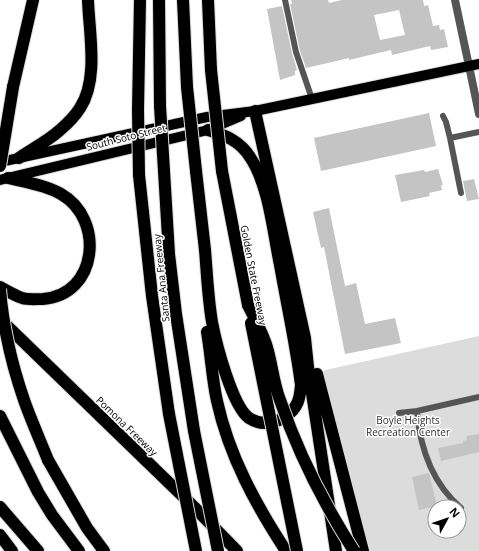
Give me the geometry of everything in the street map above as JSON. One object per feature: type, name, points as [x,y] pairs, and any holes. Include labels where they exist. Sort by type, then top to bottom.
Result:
[{"type":"highway","points":[[0,166],[27,0]]},
{"type":"highway","points":[[13,87],[33,0]]},
{"type":"highway","points":[[19,158],[58,131],[80,108],[86,95],[90,82],[91,60],[88,0]]},
{"type":"highway","name":"Santa Ana Freeway","points":[[140,0],[138,110],[139,175],[152,296],[169,414],[196,551]]},
{"type":"highway","name":"Santa Ana Freeway","points":[[159,0],[160,106],[169,254],[176,314],[194,431],[218,551]]},
{"type":"highway","points":[[183,0],[188,87],[212,322],[226,376],[240,405],[248,417],[258,423],[268,424],[286,416],[293,410],[298,404],[301,395],[301,385],[268,204],[259,173],[250,157],[240,145],[227,136],[208,130]]},
{"type":"highway","name":"Golden State Freeway","points":[[208,0],[210,70],[222,170],[297,551]]},
{"type":"highway","points":[[255,111],[305,338],[308,367],[336,551]]},
{"type":"highway","points":[[196,171],[206,323],[217,401],[226,431],[251,494],[286,551]]},
{"type":"highway","points":[[0,288],[23,298],[35,299],[56,296],[66,292],[83,274],[88,262],[90,250],[86,222],[72,202],[61,193],[48,188],[4,179]]},
{"type":"highway","points":[[0,288],[7,339],[24,400],[48,460],[80,515],[104,551]]},
{"type":"highway","points":[[248,305],[266,344],[279,399],[299,448],[318,489],[342,533],[354,551]]},
{"type":"highway","name":"Pomona Freeway","points":[[0,319],[194,507],[237,551]]},
{"type":"highway","points":[[305,338],[316,369],[363,551]]},
{"type":"highway","points":[[0,416],[37,491],[52,515],[79,551]]},
{"type":"highway","points":[[0,507],[38,551]]},
{"type":"highway","points":[[0,536],[12,551]]},
{"type":"main road","name":"South Soto Street","points":[[0,162],[207,117],[255,111],[474,65]]},
{"type":"main road","name":"South Soto Street","points":[[4,179],[208,130],[255,111]]},
{"type":"street","points":[[455,0],[474,65],[479,114]]},
{"type":"lane","points":[[285,0],[296,52],[312,99]]},
{"type":"lane","points":[[443,116],[450,138],[461,193]]},
{"type":"lane","points":[[450,138],[479,132]]},
{"type":"lane","points":[[399,413],[479,397]]},
{"type":"lane","points":[[417,410],[422,447],[435,477],[450,499]]},
{"type":"green space","name":"Boyle Heights Recreation Center","points":[[479,336],[479,551],[367,551],[321,371]]},
{"type":"building","points":[[291,0],[328,0],[329,3],[342,0],[423,0],[424,6],[428,5],[433,26],[439,25],[440,30],[444,29],[448,47],[431,50],[430,46],[392,55],[391,50],[306,68],[300,51],[290,4],[292,4]],"holes":[[[399,10],[405,35],[380,40],[374,15]]]},
{"type":"building","points":[[282,6],[297,70],[295,71],[295,75],[280,80],[267,9]]},
{"type":"building","points":[[429,113],[436,146],[321,171],[314,138]]},
{"type":"building","points":[[438,169],[443,185],[441,185],[442,190],[429,193],[430,196],[401,202],[395,175]]},
{"type":"building","points":[[474,179],[479,199],[467,201],[463,181]]},
{"type":"building","points":[[329,208],[345,286],[356,283],[365,324],[395,318],[401,343],[345,354],[324,247],[321,248],[313,212]]},
{"type":"building","points":[[479,434],[479,452],[441,461],[438,448],[463,443],[463,441],[467,440],[466,436]]},
{"type":"building","points":[[429,473],[435,499],[427,499],[427,508],[419,510],[412,477]]}]
